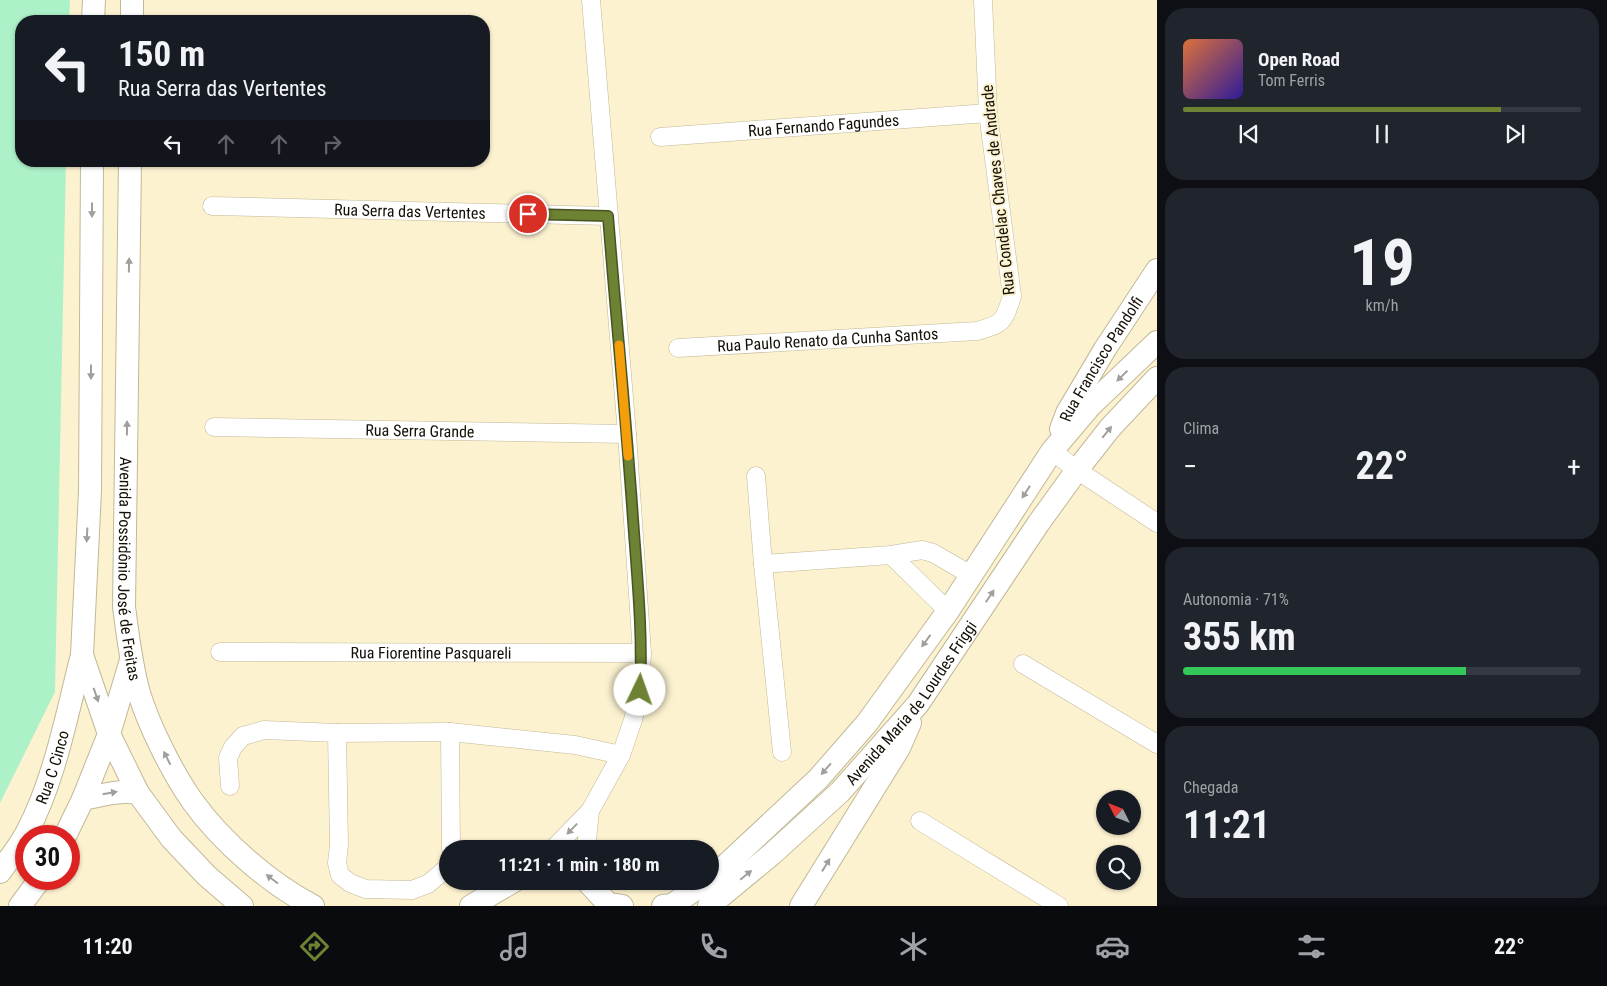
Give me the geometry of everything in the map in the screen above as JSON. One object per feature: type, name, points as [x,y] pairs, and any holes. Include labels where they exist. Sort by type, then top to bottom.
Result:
[{"type":"street","points":[[93,15],[94,0]]},
{"type":"street","points":[[132,0],[132,15]]},
{"type":"street","points":[[562,840],[590,811],[621,755],[633,720],[640,690],[642,653],[627,434],[591,0]]},
{"type":"street","name":"Rua Condelac Chaves de Andrade","points":[[977,332],[995,326],[1006,317],[1012,296],[988,113],[984,0]]},
{"type":"street","name":"Rua Fernando Fagundes","points":[[660,137],[988,113]]},
{"type":"street","points":[[92,167],[90,491],[82,654],[109,734],[138,793],[171,838],[207,876],[242,906]]},
{"type":"street","name":"Avenida Possidônio José de Freitas","points":[[130,167],[124,607],[130,660],[151,726],[177,778],[193,803],[244,858],[280,885],[313,906]]},
{"type":"street","name":"Rua Serra das Vertentes","points":[[212,206],[608,216]]},
{"type":"street","name":"Rua Francisco Pandolfi","points":[[1052,451],[1067,413],[1105,348],[1157,270]]},
{"type":"street","name":"Rua Paulo Renato da Cunha Santos","points":[[678,348],[977,332]]},
{"type":"street","points":[[1157,342],[1092,405],[1052,451],[1077,470],[1157,523]]},
{"type":"street","name":"Avenida Maria de Lourdes Friggi","points":[[709,906],[772,854],[840,792],[918,704],[1038,524],[1077,470],[1110,428],[1157,378]]},
{"type":"street","name":"Rua Serra Grande","points":[[214,427],[627,434]]},
{"type":"street","name":"Avenida Maria de Lourdes Friggi","points":[[719,872],[818,779],[867,722],[948,611],[1052,451]]},
{"type":"street","points":[[756,476],[782,752]]},
{"type":"street","points":[[763,564],[891,555],[922,550],[933,553],[971,575]]},
{"type":"street","points":[[891,555],[948,611]]},
{"type":"street","name":"Rua Fiorentine Pasquareli","points":[[220,652],[642,653]]},
{"type":"street","name":"Rua C Cinco","points":[[0,872],[26,835],[41,801],[65,724],[82,654]]},
{"type":"street","points":[[70,825],[83,799],[109,734],[130,660]]},
{"type":"street","points":[[1022,664],[1157,744]]},
{"type":"street","points":[[800,906],[899,748],[918,704]]},
{"type":"street","points":[[230,786],[228,758],[233,747],[243,736],[264,730],[336,733],[450,732],[575,745],[621,755]]},
{"type":"street","points":[[450,732],[451,840]]},
{"type":"street","points":[[336,733],[339,844],[337,863],[340,875],[350,883],[366,889],[412,890],[428,884],[439,875]]},
{"type":"street","points":[[83,799],[126,791],[138,793]]},
{"type":"street","points":[[587,840],[590,811]]},
{"type":"street","points":[[920,821],[1059,906]]},
{"type":"street","points":[[20,906],[32,890]]},
{"type":"street","points":[[471,906],[499,890]]},
{"type":"street","points":[[597,890],[613,905]]},
{"type":"street","name":"Avenida Maria de Lourdes Friggi","points":[[670,906],[695,890]]},
{"type":"green space","points":[[0,0],[70,0],[69,15],[15,15],[15,167],[66,167],[55,692],[0,803]]},
{"type":"slow traffic","points":[[619,345],[628,456]]},
{"type":"route","points":[[528,214],[608,216],[634,534],[642,653],[640,690]]}]
